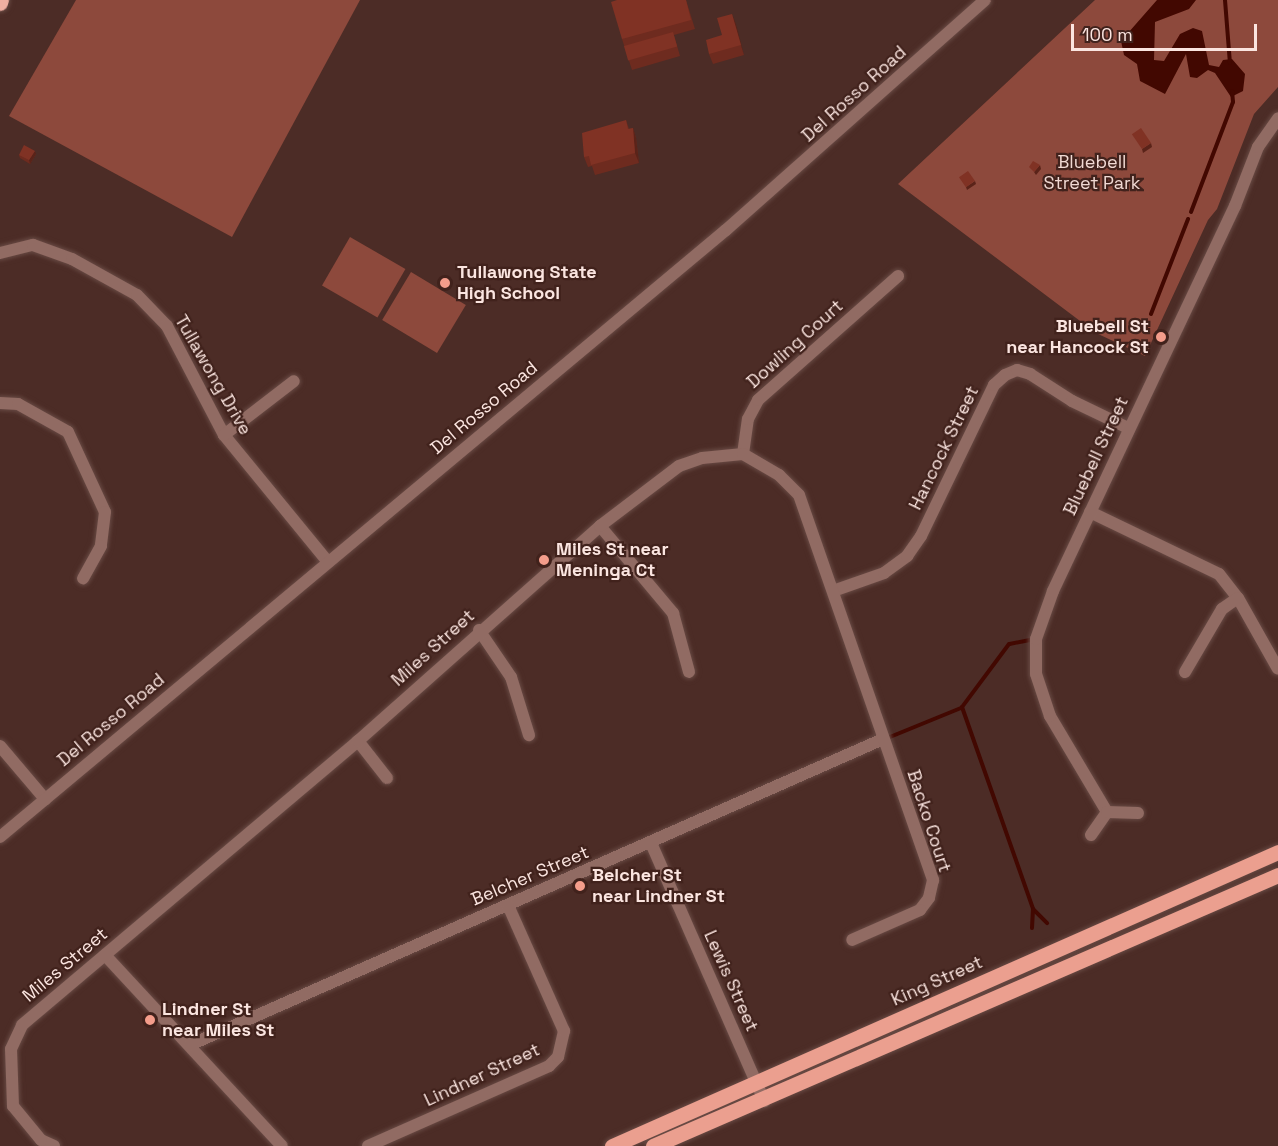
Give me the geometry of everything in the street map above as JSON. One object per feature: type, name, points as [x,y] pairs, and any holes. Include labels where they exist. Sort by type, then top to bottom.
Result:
[{"type":"main road","name":"King Street","points":[[612,1146],[1278,852]]},
{"type":"main road","points":[[653,1146],[764,1101],[1278,875]]},
{"type":"street","name":"Del Rosso Road","points":[[0,837],[734,223],[985,0]]},
{"type":"street","name":"Bluebell Street","points":[[1107,812],[1050,716],[1039,683],[1035,655],[1043,613],[1128,428],[1235,206],[1258,147],[1278,118]]},
{"type":"street","name":"Tullawong Drive","points":[[0,253],[33,245],[72,259],[137,295],[167,326],[224,435],[328,562]]},
{"type":"street","name":"Dowling Court","points":[[743,454],[748,419],[758,400],[898,276]]},
{"type":"street","name":"Hancock Street","points":[[833,591],[884,573],[907,556],[921,536],[994,385],[1005,375],[1017,370],[1029,374],[1072,401],[1128,428]]},
{"type":"street","points":[[224,435],[294,381]]},
{"type":"street","points":[[0,403],[18,404],[68,432],[105,512],[101,546],[83,578]]},
{"type":"street","points":[[743,454],[779,475],[799,495],[883,739]]},
{"type":"street","name":"Miles Street","points":[[54,1146],[41,1140],[13,1106],[11,1049],[22,1025],[357,741],[478,630],[600,526],[679,466],[702,458],[743,454]]},
{"type":"street","points":[[1090,512],[1219,574],[1238,598],[1278,669]]},
{"type":"street","points":[[600,526],[673,613],[689,672]]},
{"type":"street","points":[[1185,672],[1222,609],[1238,598]]},
{"type":"street","points":[[478,630],[511,677],[529,735]]},
{"type":"street","name":"Belcher Street","points":[[190,1045],[883,739]]},
{"type":"street","name":"Backo Court","points":[[852,940],[920,910],[929,898],[933,880],[883,739]]},
{"type":"street","points":[[357,741],[387,778]]},
{"type":"street","points":[[0,746],[45,799]]},
{"type":"street","points":[[1091,835],[1107,812],[1138,813]]},
{"type":"street","name":"Lewis Street","points":[[651,843],[764,1101]]},
{"type":"street","name":"Lindner Street","points":[[368,1146],[549,1066],[558,1057],[564,1031],[508,905]]},
{"type":"street","points":[[105,955],[282,1146]]},
{"type":"green space","points":[[76,0],[360,0],[232,237],[9,116]]},
{"type":"green space","name":"Bluebell Street Park","points":[[1095,0],[1278,0],[1278,87],[1254,114],[1217,209],[1208,220],[1145,356],[1096,333],[898,184]]},
{"type":"green space","points":[[350,237],[405,269],[377,317],[322,285]]},
{"type":"green space","points":[[411,272],[466,305],[437,353],[382,320]]},
{"type":"shaded area","points":[[1157,0],[1196,0],[1189,9],[1155,22],[1154,60],[1164,61],[1180,34],[1193,28],[1202,31],[1209,65],[1219,67],[1223,60],[1232,59],[1245,74],[1243,91],[1231,97],[1215,73],[1208,70],[1197,78],[1190,77],[1186,54],[1165,94],[1140,81],[1137,64],[1124,55],[1121,41]]},
{"type":"building","points":[[617,0],[686,0],[691,20],[622,39],[611,2]]},
{"type":"building","points":[[732,14],[741,45],[709,54],[706,40],[722,35],[717,18]]},
{"type":"building","points":[[673,32],[677,46],[628,60],[624,46]]},
{"type":"building","points":[[626,120],[628,129],[633,128],[635,153],[591,165],[589,156],[584,157],[582,133]]},
{"type":"building","points":[[1141,128],[1151,143],[1142,149],[1132,134]]},
{"type":"building","points":[[24,145],[35,151],[29,160],[19,155]]},
{"type":"building","points":[[1033,161],[1040,165],[1034,172],[1029,167]]},
{"type":"building","points":[[968,171],[975,181],[966,187],[959,177]]},
{"type":"waterway","points":[[1225,0],[1230,63]]},
{"type":"waterway","points":[[1191,212],[1233,102],[1232,91]]},
{"type":"waterway","points":[[1151,314],[1188,219]]},
{"type":"waterway","points":[[1035,639],[1009,644],[962,707],[1033,909],[1047,923]]},
{"type":"waterway","points":[[885,739],[961,708]]},
{"type":"waterway","points":[[1032,928],[1033,910]]},
{"type":"place","name":"Tullawong State High School","points":[[445,283]]},
{"type":"place","name":"Bluebell St near Hancock St","points":[[1161,337]]},
{"type":"place","name":"Miles St near Meninga Ct","points":[[544,560]]},
{"type":"place","name":"Belcher St near Lindner St","points":[[580,886]]},
{"type":"place","name":"Lindner St near Miles St","points":[[150,1020]]}]
